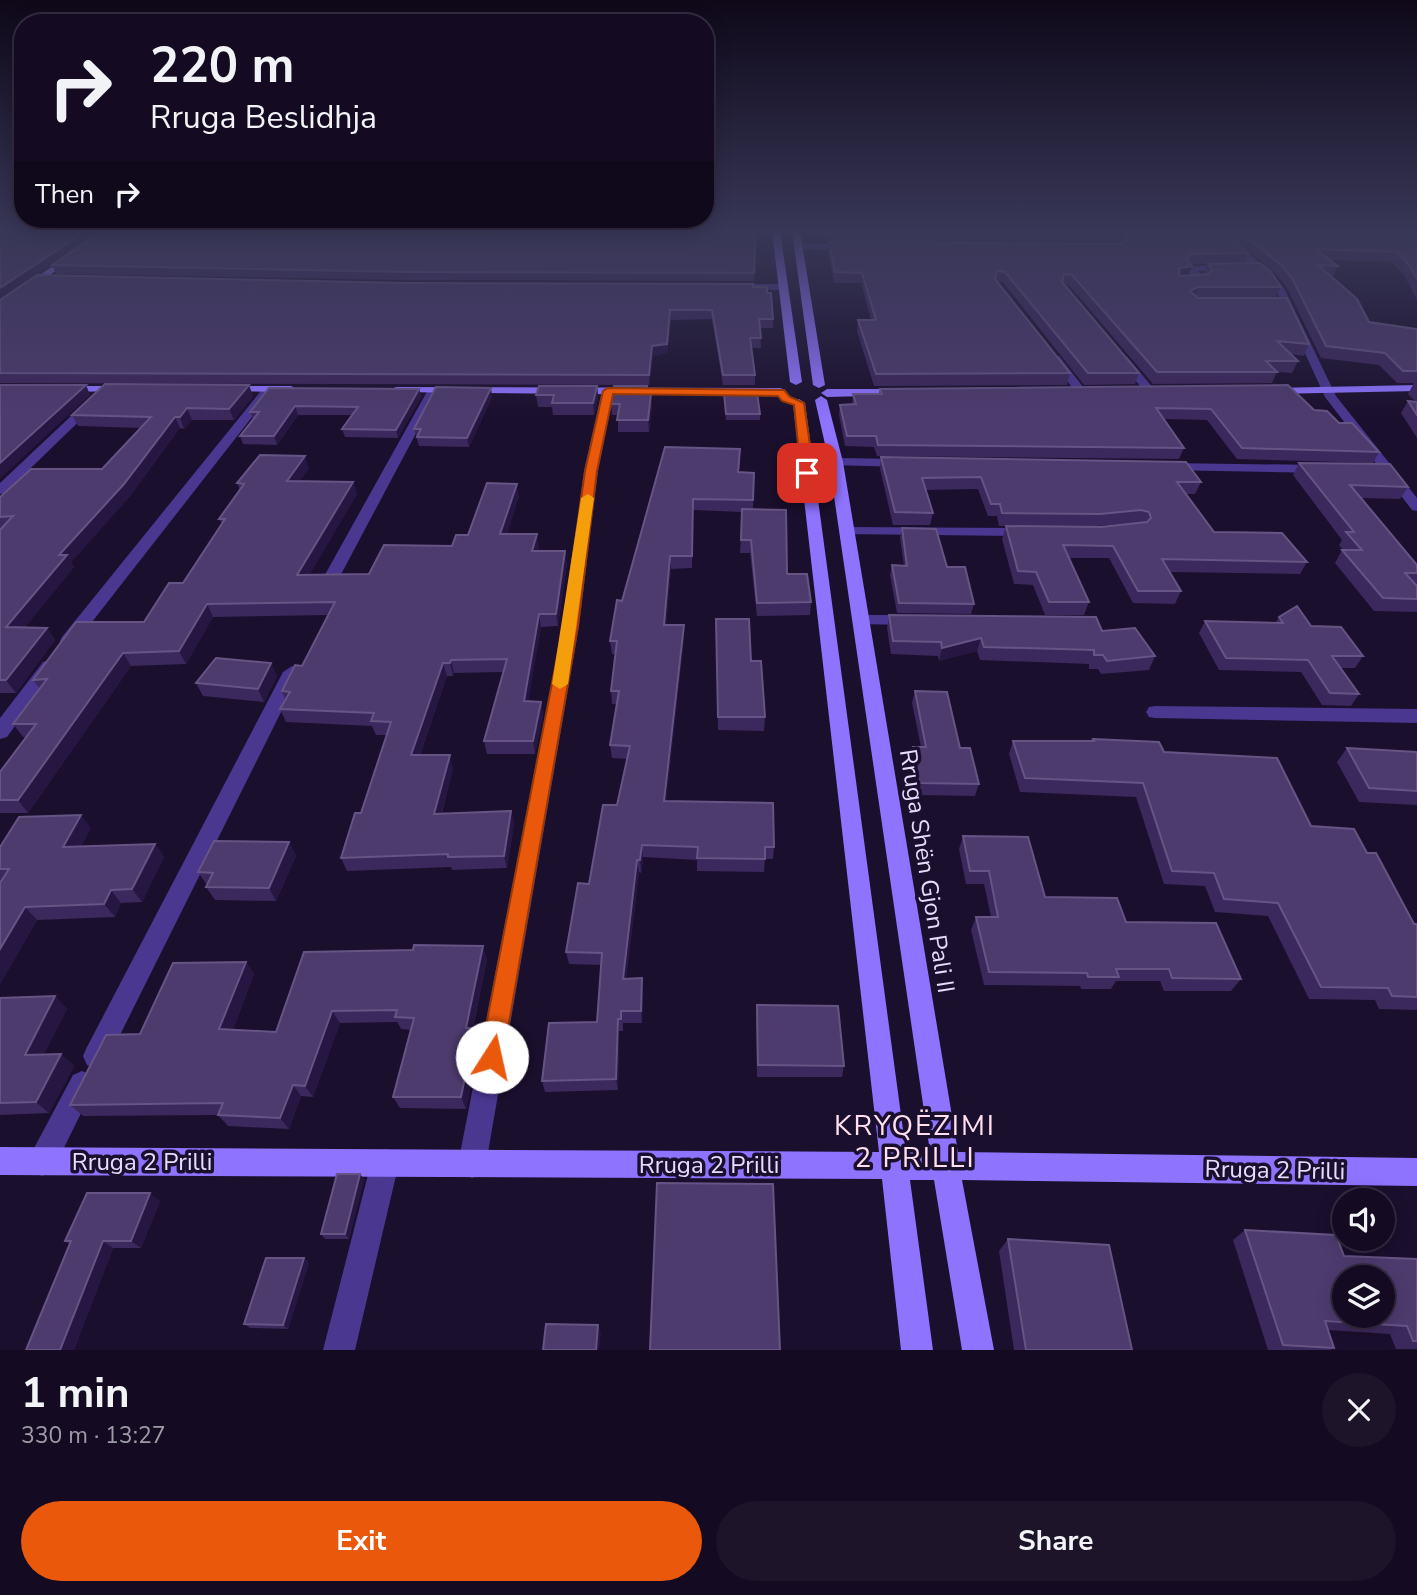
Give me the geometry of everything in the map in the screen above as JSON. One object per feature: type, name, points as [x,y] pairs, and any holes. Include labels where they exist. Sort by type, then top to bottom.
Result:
[{"type":"street","points":[[0,306],[17,294]]},
{"type":"street","points":[[783,294],[792,392],[918,1350]]},
{"type":"street","name":"Rruga Shën Gjon Pali II","points":[[806,294],[836,462],[946,1166],[978,1350]]},
{"type":"street","points":[[1281,294],[1331,397],[1381,470],[1417,508]]},
{"type":"street","points":[[1274,303],[1287,303]]},
{"type":"street","points":[[1048,349],[1081,392]]},
{"type":"street","points":[[1115,351],[1150,391]]},
{"type":"street","points":[[1260,391],[1417,388]]},
{"type":"street","points":[[54,389],[134,389]]},
{"type":"street","points":[[0,490],[107,389]]},
{"type":"street","points":[[214,389],[309,389]]},
{"type":"street","points":[[0,732],[82,621],[268,389]]},
{"type":"street","points":[[377,390],[920,393]]},
{"type":"street","points":[[330,580],[433,390]]},
{"type":"street","points":[[472,1164],[571,626],[591,471],[608,391]]},
{"type":"street","points":[[1068,392],[1095,391]]},
{"type":"street","points":[[1136,391],[1164,391]]},
{"type":"street","points":[[792,392],[822,393]]},
{"type":"street","points":[[836,462],[919,463]]},
{"type":"street","points":[[1153,466],[1332,469]]},
{"type":"street","points":[[847,531],[1043,533]]},
{"type":"street","points":[[861,620],[924,621]]},
{"type":"street","points":[[42,1162],[293,669]]},
{"type":"street","points":[[1155,712],[1417,716]]},
{"type":"street","name":"Rruga 2 Prilli","points":[[0,1161],[946,1166],[1417,1172]]},
{"type":"street","points":[[338,1350],[385,1163]]},
{"type":"building","points":[[9,294],[771,294],[773,319],[759,319],[761,338],[750,338],[755,375],[723,375],[712,310],[670,310],[667,344],[652,346],[649,375],[0,373],[0,300]]},
{"type":"building","points":[[868,294],[1007,294],[1070,373],[876,374],[858,320],[876,320]]},
{"type":"building","points":[[1023,294],[1072,294],[1139,373],[1088,373]]},
{"type":"building","points":[[1089,294],[1193,294],[1198,298],[1287,298],[1309,344],[1277,341],[1298,361],[1266,361],[1277,372],[1157,372]]},
{"type":"building","points":[[1300,294],[1351,294],[1357,299],[1369,322],[1416,329],[1417,371],[1403,371],[1385,353],[1326,346]]},
{"type":"building","points":[[105,384],[249,385],[229,409],[187,408],[180,417],[175,417],[124,484],[59,555],[67,555],[6,627],[47,628],[6,680],[0,680],[0,530],[13,516],[0,517],[0,497],[31,469],[102,469],[151,417],[72,415]]},
{"type":"building","points":[[0,385],[86,385],[0,463]]},
{"type":"building","points":[[1288,385],[1314,410],[1327,411],[1339,423],[1352,423],[1379,452],[1242,448],[1211,409],[1156,408],[1184,448],[878,445],[876,436],[847,436],[840,405],[856,404],[853,394],[882,394],[880,389]]},
{"type":"building","points":[[539,386],[597,386],[593,403],[552,403],[554,395],[536,395]]},
{"type":"building","points":[[614,386],[647,386],[647,394],[651,394],[648,420],[617,420],[620,404],[611,404]]},
{"type":"building","points":[[436,387],[491,388],[467,438],[417,437],[421,429],[414,429]]},
{"type":"building","points":[[269,388],[419,389],[396,430],[342,429],[358,407],[295,406],[274,436],[240,436],[259,412],[250,412]]},
{"type":"building","points":[[724,393],[757,393],[760,414],[726,414]]},
{"type":"building","points":[[1408,401],[1417,402],[1417,415]]},
{"type":"building","points":[[665,447],[740,449],[738,472],[754,473],[753,500],[693,499],[692,556],[670,556],[664,625],[684,625],[664,801],[773,803],[774,847],[765,847],[765,859],[697,858],[698,847],[642,845],[640,860],[637,860],[623,979],[642,978],[641,1011],[621,1011],[621,1019],[618,1019],[616,1079],[542,1081],[549,1023],[597,1022],[602,953],[566,952],[578,883],[589,884],[603,805],[617,805],[630,746],[610,745],[619,691],[611,691],[617,641],[610,641],[617,600],[622,601]]},
{"type":"building","points":[[260,455],[305,456],[287,481],[353,482],[297,575],[369,574],[384,545],[452,546],[456,535],[468,535],[487,483],[517,484],[500,534],[537,534],[532,551],[565,551],[556,614],[539,614],[524,701],[541,702],[533,741],[484,741],[507,659],[451,660],[450,663],[443,663],[411,755],[450,755],[434,814],[511,811],[504,856],[448,857],[448,854],[341,858],[355,813],[361,813],[391,722],[371,721],[374,713],[280,709],[290,692],[282,691],[295,665],[302,666],[335,602],[207,604],[179,651],[123,653],[18,800],[0,800],[0,772],[36,724],[13,724],[47,679],[33,680],[76,622],[144,622],[169,583],[183,583],[225,519],[219,519],[244,484],[237,483]]},
{"type":"building","points":[[881,457],[1186,462],[1201,482],[1177,482],[1214,532],[1282,533],[1307,562],[1162,559],[1181,591],[1138,591],[1113,546],[1063,545],[1089,602],[1049,602],[1036,572],[1018,571],[1006,526],[1101,527],[1147,522],[1151,518],[1149,512],[1002,513],[1000,504],[991,504],[981,477],[922,478],[933,513],[895,512]]},
{"type":"building","points":[[1299,463],[1390,464],[1408,487],[1350,485],[1417,565],[1417,573],[1405,573],[1417,586],[1417,599],[1383,598],[1342,550],[1362,550],[1346,532],[1354,532]]},
{"type":"building","points":[[742,509],[786,510],[787,574],[807,574],[811,602],[757,603],[751,540],[741,540]]},
{"type":"building","points":[[902,528],[936,529],[947,567],[965,567],[974,604],[899,603],[892,565],[907,566]]},
{"type":"building","points":[[1297,606],[1311,626],[1341,627],[1363,656],[1332,656],[1359,694],[1330,693],[1308,660],[1226,658],[1205,621],[1283,623],[1279,617]]},
{"type":"building","points":[[889,615],[1096,617],[1102,631],[1135,628],[1155,656],[1107,661],[1103,655],[1094,655],[1094,650],[984,647],[981,638],[942,648],[941,642],[893,641]]},
{"type":"building","points":[[716,619],[749,619],[751,661],[761,661],[765,717],[718,717]]},
{"type":"building","points":[[216,658],[271,663],[258,689],[196,683]]},
{"type":"building","points":[[915,691],[947,692],[960,748],[970,748],[979,784],[919,783],[913,747],[926,747]]},
{"type":"building","points":[[1093,739],[1159,742],[1164,752],[1277,758],[1311,826],[1354,829],[1367,853],[1376,853],[1414,924],[1417,924],[1417,997],[1392,996],[1388,988],[1321,987],[1278,903],[1224,899],[1214,873],[1172,871],[1143,783],[1025,778],[1013,741],[1094,741]]},
{"type":"building","points":[[1347,748],[1417,752],[1417,791],[1369,788]]},
{"type":"building","points":[[81,815],[63,847],[155,844],[132,889],[111,890],[104,904],[25,907],[0,949],[0,883],[9,869],[0,869],[0,847],[19,817]]},
{"type":"building","points":[[963,836],[1028,837],[1045,897],[1117,898],[1126,922],[1216,923],[1241,979],[1172,978],[1169,969],[1116,969],[1119,977],[1088,977],[1087,973],[989,972],[976,917],[998,917],[989,871],[970,871]]},
{"type":"building","points":[[214,841],[289,842],[269,888],[206,887],[213,873],[198,872]]},
{"type":"building","points":[[414,945],[483,946],[466,1028],[475,1028],[461,1097],[393,1097],[414,1018],[395,1017],[397,1010],[332,1011],[305,1086],[293,1085],[280,1118],[218,1115],[223,1103],[70,1105],[106,1035],[140,1034],[173,963],[246,962],[219,1029],[276,1032],[304,952],[413,950]]},
{"type":"building","points":[[55,996],[25,1055],[61,1054],[36,1102],[0,1103],[0,998]]},
{"type":"building","points":[[757,1005],[838,1006],[844,1066],[758,1065]]},
{"type":"building","points":[[337,1174],[360,1174],[345,1234],[321,1234]]},
{"type":"building","points":[[657,1183],[773,1184],[780,1350],[650,1350]]},
{"type":"building","points":[[87,1193],[150,1193],[131,1241],[103,1241],[60,1350],[26,1350],[71,1241],[65,1241]]},
{"type":"building","points":[[1245,1230],[1332,1235],[1332,1251],[1342,1251],[1344,1256],[1417,1259],[1417,1341],[1413,1341],[1407,1326],[1395,1325],[1395,1265],[1332,1265],[1332,1321],[1325,1321],[1334,1348],[1283,1345]]},
{"type":"building","points":[[1008,1239],[1109,1245],[1132,1350],[1026,1350]]},
{"type":"building","points":[[266,1258],[304,1258],[283,1325],[244,1324]]},
{"type":"building","points":[[546,1324],[598,1325],[596,1350],[543,1350]]},
{"type":"slow traffic","points":[[560,684],[571,626],[588,498]]},
{"type":"district","name":"KRYQËZIMI 2 PRILLI","points":[[915,1141]]},
{"type":"route","points":[[492,1057],[571,626],[591,471],[608,391],[781,392],[786,399],[799,403],[807,473]]}]
